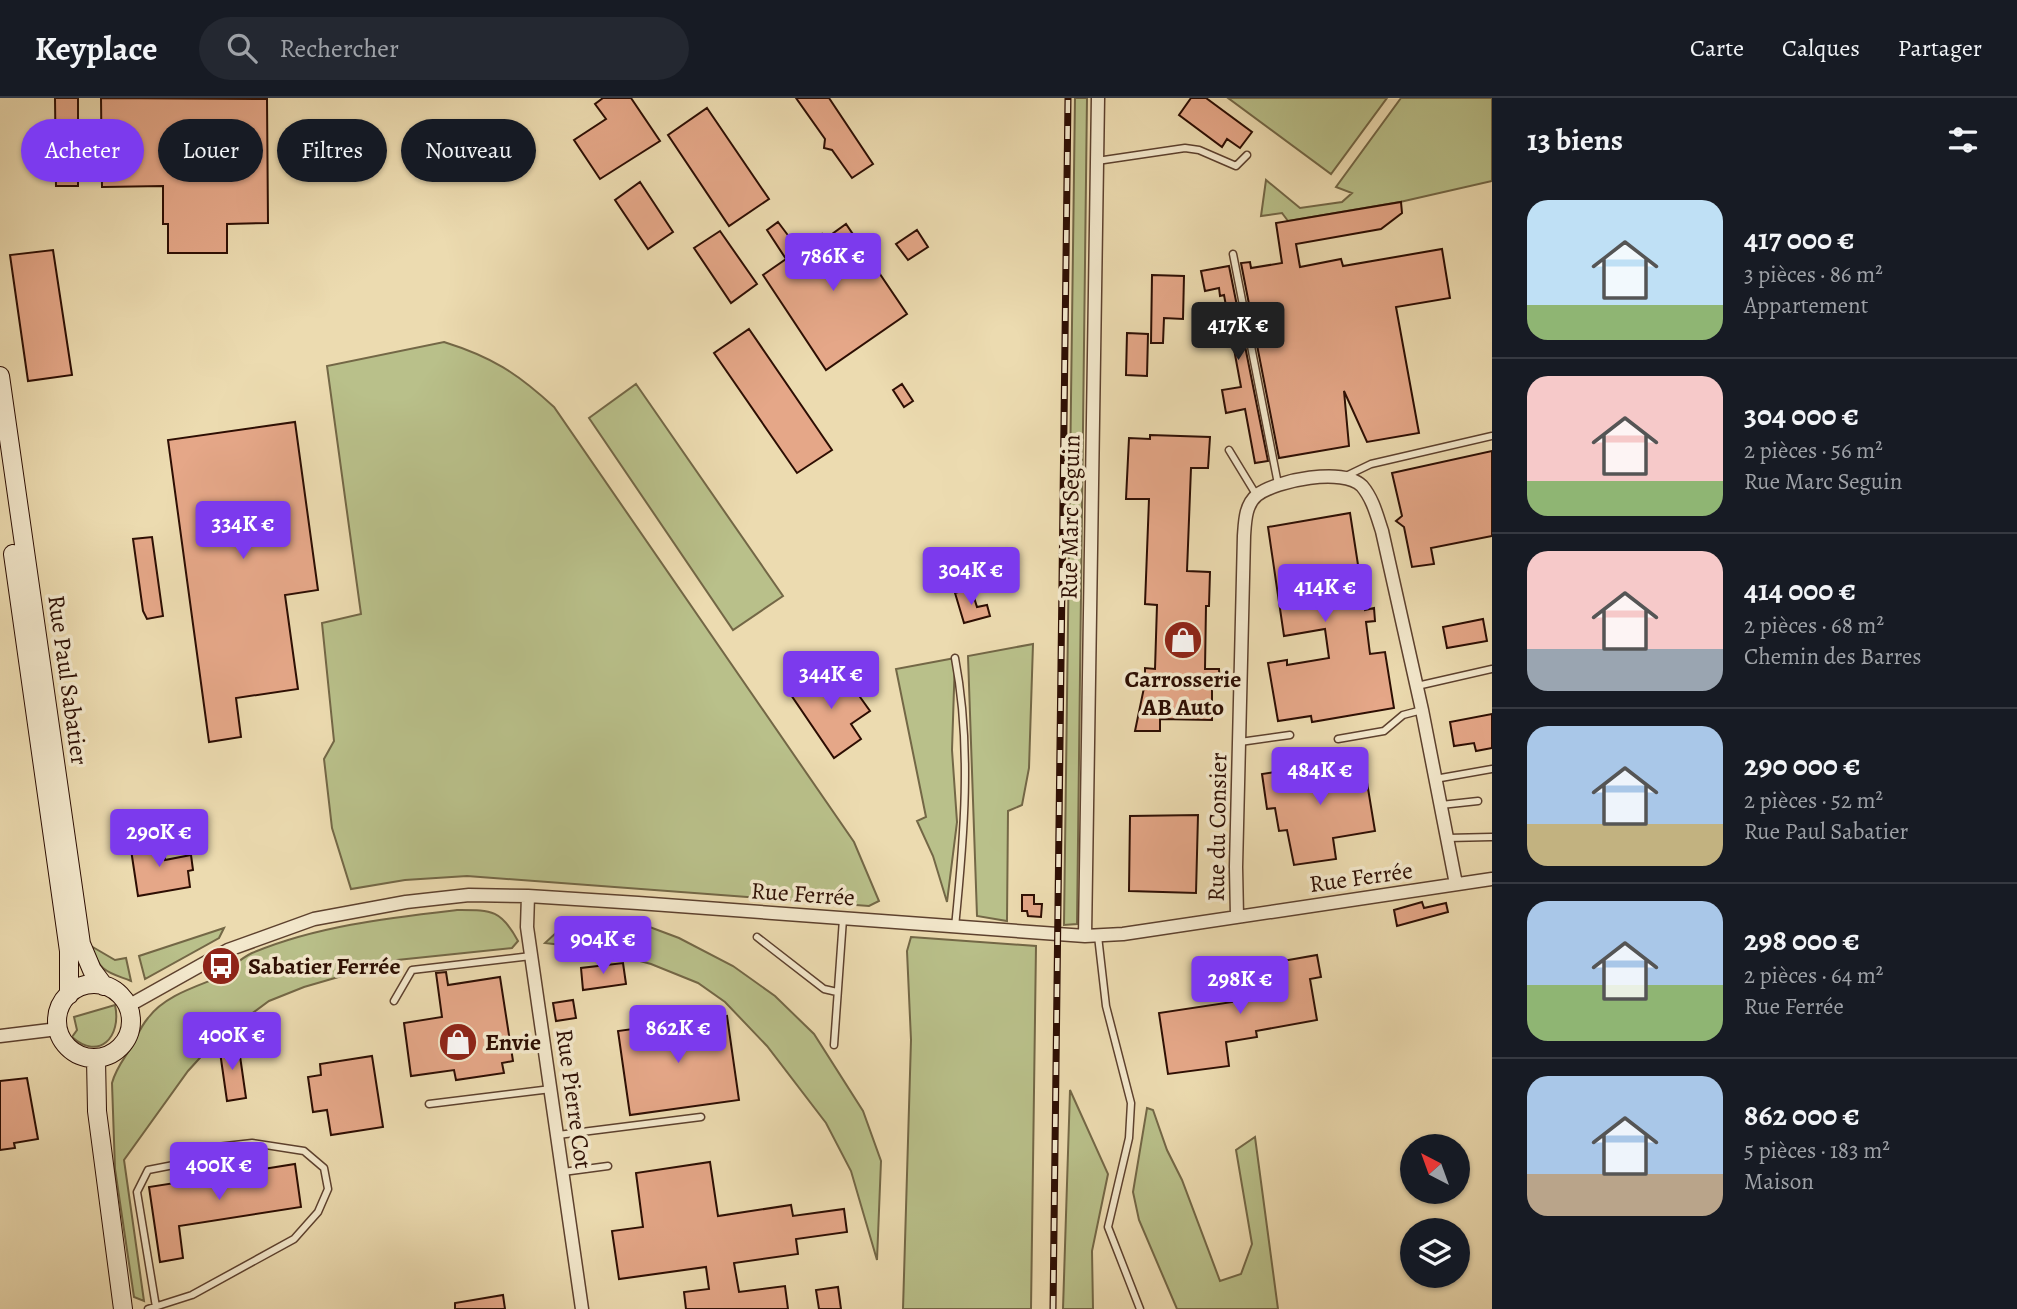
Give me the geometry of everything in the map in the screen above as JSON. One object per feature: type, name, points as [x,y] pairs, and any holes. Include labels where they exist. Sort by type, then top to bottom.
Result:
[{"type":"main road","name":"Rue Paul Sabatier","points":[[0,376],[81,944],[92,970],[104,986]]},
{"type":"main road","name":"Rue Paul Sabatier","points":[[0,462],[69,951],[69,995]]},
{"type":"main road","points":[[85,986],[104,986],[122,997],[128,1006],[130,1030],[126,1041],[118,1050],[108,1056],[88,1058],[72,1051],[61,1037],[58,1016],[69,995],[85,986]]},
{"type":"main road","points":[[96,1058],[97,1111],[123,1309]]},
{"type":"street","name":"Rue Marc Seguin","points":[[1092,936],[1098,98]]},
{"type":"street","points":[[1257,496],[1310,477],[1345,476],[1361,485],[1373,503],[1382,531],[1417,687],[1456,884]]},
{"type":"street","name":"Rue du Consier","points":[[1237,917],[1244,536],[1247,511],[1257,496]]},
{"type":"street","name":"Rue Ferrée","points":[[128,1006],[228,950],[314,919],[419,900],[469,895],[528,896],[1092,936],[1492,879]]},
{"type":"street","name":"Rue Pierre Cot","points":[[528,896],[527,927],[582,1309]]},
{"type":"street","points":[[0,1036],[58,1029]]},
{"type":"lane","points":[[1097,162],[1185,148],[1199,149],[1236,166],[1247,155]]},
{"type":"lane","points":[[1233,254],[1279,486]]},
{"type":"lane","points":[[1345,476],[1371,464],[1492,436]]},
{"type":"lane","points":[[1229,450],[1257,496]]},
{"type":"lane","points":[[956,658],[964,726],[965,824],[956,928]]},
{"type":"lane","points":[[1417,687],[1492,669]]},
{"type":"lane","points":[[1338,739],[1384,731],[1403,715],[1422,710]]},
{"type":"lane","points":[[1240,741],[1290,735]]},
{"type":"lane","points":[[1435,779],[1492,769]]},
{"type":"lane","points":[[1441,804],[1478,801]]},
{"type":"lane","points":[[1447,838],[1491,837]]},
{"type":"lane","points":[[834,1045],[843,919]]},
{"type":"lane","points":[[1092,936],[1106,1006],[1131,1103],[1129,1138],[1108,1227],[1140,1309]]},
{"type":"lane","points":[[757,937],[824,989],[837,992]]},
{"type":"lane","points":[[394,1001],[412,970],[532,956]]},
{"type":"lane","points":[[429,1104],[551,1089]]},
{"type":"lane","points":[[558,1135],[701,1117]]},
{"type":"lane","points":[[252,1143],[304,1151],[324,1168],[328,1189],[318,1212],[294,1239],[192,1295],[152,1308],[137,1192],[148,1170],[190,1162],[217,1147],[252,1143]]},
{"type":"lane","points":[[563,1172],[608,1166]]},
{"type":"green space","points":[[1075,98],[1087,98],[1077,924],[1064,925]]},
{"type":"green space","points":[[1228,98],[1387,98],[1331,174]]},
{"type":"green space","points":[[1401,98],[1492,98],[1492,181],[1400,202],[1288,221],[1282,213],[1261,216],[1266,180],[1300,208],[1342,202],[1352,193],[1336,187]]},
{"type":"green space","points":[[444,342],[503,367],[554,407],[854,842],[879,901],[869,906],[467,876],[405,880],[351,889],[332,828],[324,759],[334,741],[322,623],[361,614],[327,366]]},
{"type":"green space","points":[[636,384],[783,596],[733,630],[589,418]]},
{"type":"green space","points":[[1033,644],[1029,768],[1022,805],[1008,811],[1007,921],[977,916],[968,656]]},
{"type":"green space","points":[[955,658],[952,750],[957,822],[947,902],[933,856],[917,821],[926,817],[896,669]]},
{"type":"green space","points":[[457,910],[487,911],[500,917],[518,941],[512,948],[397,960],[304,987],[269,1001],[217,1039],[188,1071],[124,1160],[144,1301],[134,1297],[115,1169],[112,1083],[148,1018],[169,1000],[212,980],[252,953],[276,944],[353,924]]},
{"type":"green space","points":[[571,919],[631,920],[679,938],[733,966],[775,996],[814,1034],[863,1111],[881,1161],[877,1260],[851,1171],[826,1123],[767,1046],[725,1002],[698,983],[651,964],[596,949],[545,943]]},
{"type":"green space","points":[[224,928],[219,938],[145,979],[139,956]]},
{"type":"green space","points":[[911,937],[1036,946],[1031,1309],[903,1309],[911,1040],[907,951]]},
{"type":"green space","points":[[91,946],[115,960],[126,958],[131,981],[102,967]]},
{"type":"green space","points":[[115,1005],[115,1027],[106,1042],[91,1047],[72,1037],[77,1030],[74,1017]]},
{"type":"green space","points":[[1070,1090],[1108,1174],[1092,1251],[1093,1309],[1063,1309]]},
{"type":"green space","points":[[1147,1108],[1153,1110],[1220,1281],[1241,1274],[1252,1244],[1236,1150],[1255,1137],[1278,1309],[1177,1309],[1139,1220],[1133,1192]]},
{"type":"building","points":[[55,98],[78,98],[78,119],[55,119]]},
{"type":"building","points":[[101,98],[267,99],[268,223],[227,224],[227,253],[168,253],[168,224],[163,224],[163,186],[102,187],[102,182],[144,182],[144,119],[101,119]]},
{"type":"building","points":[[603,98],[631,98],[660,141],[600,179],[574,140],[606,119],[595,104]]},
{"type":"building","points":[[796,98],[829,98],[873,164],[852,178],[832,150],[824,148],[825,139]]},
{"type":"building","points":[[1191,98],[1206,98],[1252,132],[1240,148],[1227,139],[1222,147],[1179,115]]},
{"type":"building","points":[[707,108],[769,199],[729,226],[668,135]]},
{"type":"building","points":[[56,182],[78,182],[78,186],[56,186]]},
{"type":"building","points":[[640,182],[673,232],[648,249],[615,200]]},
{"type":"building","points":[[1401,202],[1402,213],[1381,229],[1296,244],[1300,267],[1341,259],[1343,266],[1442,249],[1450,298],[1396,307],[1419,433],[1367,442],[1344,391],[1349,446],[1279,458],[1241,263],[1250,262],[1251,268],[1282,263],[1276,223]]},
{"type":"building","points":[[778,222],[799,250],[822,234],[825,239],[846,224],[907,314],[826,370],[763,275],[786,259],[767,230]]},
{"type":"building","points":[[917,230],[928,247],[908,260],[896,244]]},
{"type":"building","points":[[720,231],[757,284],[731,303],[694,248]]},
{"type":"building","points":[[53,250],[72,375],[28,381],[10,255]]},
{"type":"building","points":[[1229,266],[1268,461],[1255,463],[1245,409],[1226,413],[1222,390],[1241,387],[1224,295],[1220,296],[1219,288],[1205,291],[1201,271]]},
{"type":"building","points":[[1152,275],[1184,276],[1183,319],[1164,318],[1163,343],[1151,343]]},
{"type":"building","points":[[749,329],[832,450],[797,473],[714,353]]},
{"type":"building","points":[[1127,333],[1148,334],[1147,376],[1126,375]]},
{"type":"building","points":[[902,384],[913,401],[904,407],[893,390]]},
{"type":"building","points":[[295,422],[318,590],[285,595],[298,689],[236,698],[241,737],[209,742],[168,440]]},
{"type":"building","points":[[1150,435],[1210,437],[1208,468],[1191,468],[1187,571],[1210,572],[1209,606],[1206,606],[1205,669],[1219,669],[1220,689],[1212,689],[1212,720],[1160,719],[1160,731],[1135,731],[1145,683],[1145,668],[1155,669],[1157,605],[1145,604],[1149,499],[1126,499],[1129,438],[1150,439]]},
{"type":"building","points":[[1492,451],[1492,536],[1431,548],[1434,564],[1412,567],[1404,527],[1396,521],[1402,516],[1392,473]]},
{"type":"building","points":[[1350,513],[1365,610],[1374,608],[1375,621],[1366,622],[1370,654],[1385,652],[1394,708],[1312,722],[1311,716],[1278,721],[1268,663],[1287,660],[1287,665],[1329,658],[1325,629],[1284,636],[1268,527]]},
{"type":"building","points":[[152,537],[163,616],[147,619],[143,611],[133,539]]},
{"type":"building","points":[[971,588],[977,607],[987,605],[990,616],[964,623],[955,593]]},
{"type":"building","points":[[1483,619],[1487,641],[1447,648],[1443,627]]},
{"type":"building","points":[[816,674],[826,688],[845,676],[870,711],[851,724],[861,739],[834,758],[789,692]]},
{"type":"building","points":[[1492,714],[1492,748],[1476,751],[1474,743],[1454,746],[1450,722]]},
{"type":"building","points":[[1363,758],[1375,831],[1333,838],[1336,859],[1294,865],[1287,830],[1279,831],[1275,808],[1267,809],[1262,774]]},
{"type":"building","points":[[1198,815],[1196,893],[1129,891],[1130,816]]},
{"type":"building","points":[[162,839],[165,860],[191,855],[193,870],[188,871],[190,887],[138,896],[130,843]]},
{"type":"building","points":[[1022,895],[1034,895],[1034,904],[1042,904],[1041,917],[1028,916],[1027,911],[1022,911]]},
{"type":"building","points":[[1422,902],[1424,908],[1446,903],[1448,912],[1397,926],[1394,910]]},
{"type":"building","points":[[1317,955],[1321,977],[1310,979],[1317,1020],[1256,1031],[1257,1037],[1226,1042],[1229,1066],[1168,1074],[1159,1013],[1239,1001],[1237,991],[1258,987],[1254,966]]},
{"type":"building","points":[[623,963],[626,984],[583,990],[581,968]]},
{"type":"building","name":"Envie","points":[[446,972],[448,985],[500,977],[513,1061],[502,1063],[504,1073],[456,1080],[454,1070],[411,1076],[404,1023],[442,1017],[436,973]]},
{"type":"building","points":[[573,1000],[576,1018],[556,1021],[553,1003]]},
{"type":"building","points":[[727,1016],[739,1100],[630,1115],[618,1031]]},
{"type":"building","points":[[238,1042],[246,1098],[227,1101],[219,1045]]},
{"type":"building","points":[[372,1056],[383,1127],[331,1135],[327,1110],[313,1112],[308,1077],[321,1075],[320,1064]]},
{"type":"building","points":[[27,1078],[38,1139],[14,1143],[15,1148],[0,1150],[0,1081]]},
{"type":"building","points":[[710,1162],[718,1216],[791,1205],[793,1216],[844,1209],[847,1232],[796,1239],[798,1254],[734,1263],[739,1292],[785,1286],[788,1309],[686,1309],[684,1292],[709,1289],[706,1267],[619,1279],[612,1231],[643,1227],[636,1173]]},
{"type":"building","points":[[295,1164],[301,1207],[179,1226],[183,1258],[160,1262],[149,1187]]},
{"type":"building","points":[[838,1287],[841,1309],[819,1309],[816,1290]]},
{"type":"building","points":[[503,1295],[505,1309],[455,1309],[455,1303]]},
{"type":"railway","points":[[1053,1309],[1068,98]]},
{"type":"place","name":"Carrosserie AB Auto","points":[[1183,640]]},
{"type":"place","name":"Sabatier Ferrée","points":[[221,966]]},
{"type":"place","name":"Envie","points":[[458,1042]]}]
